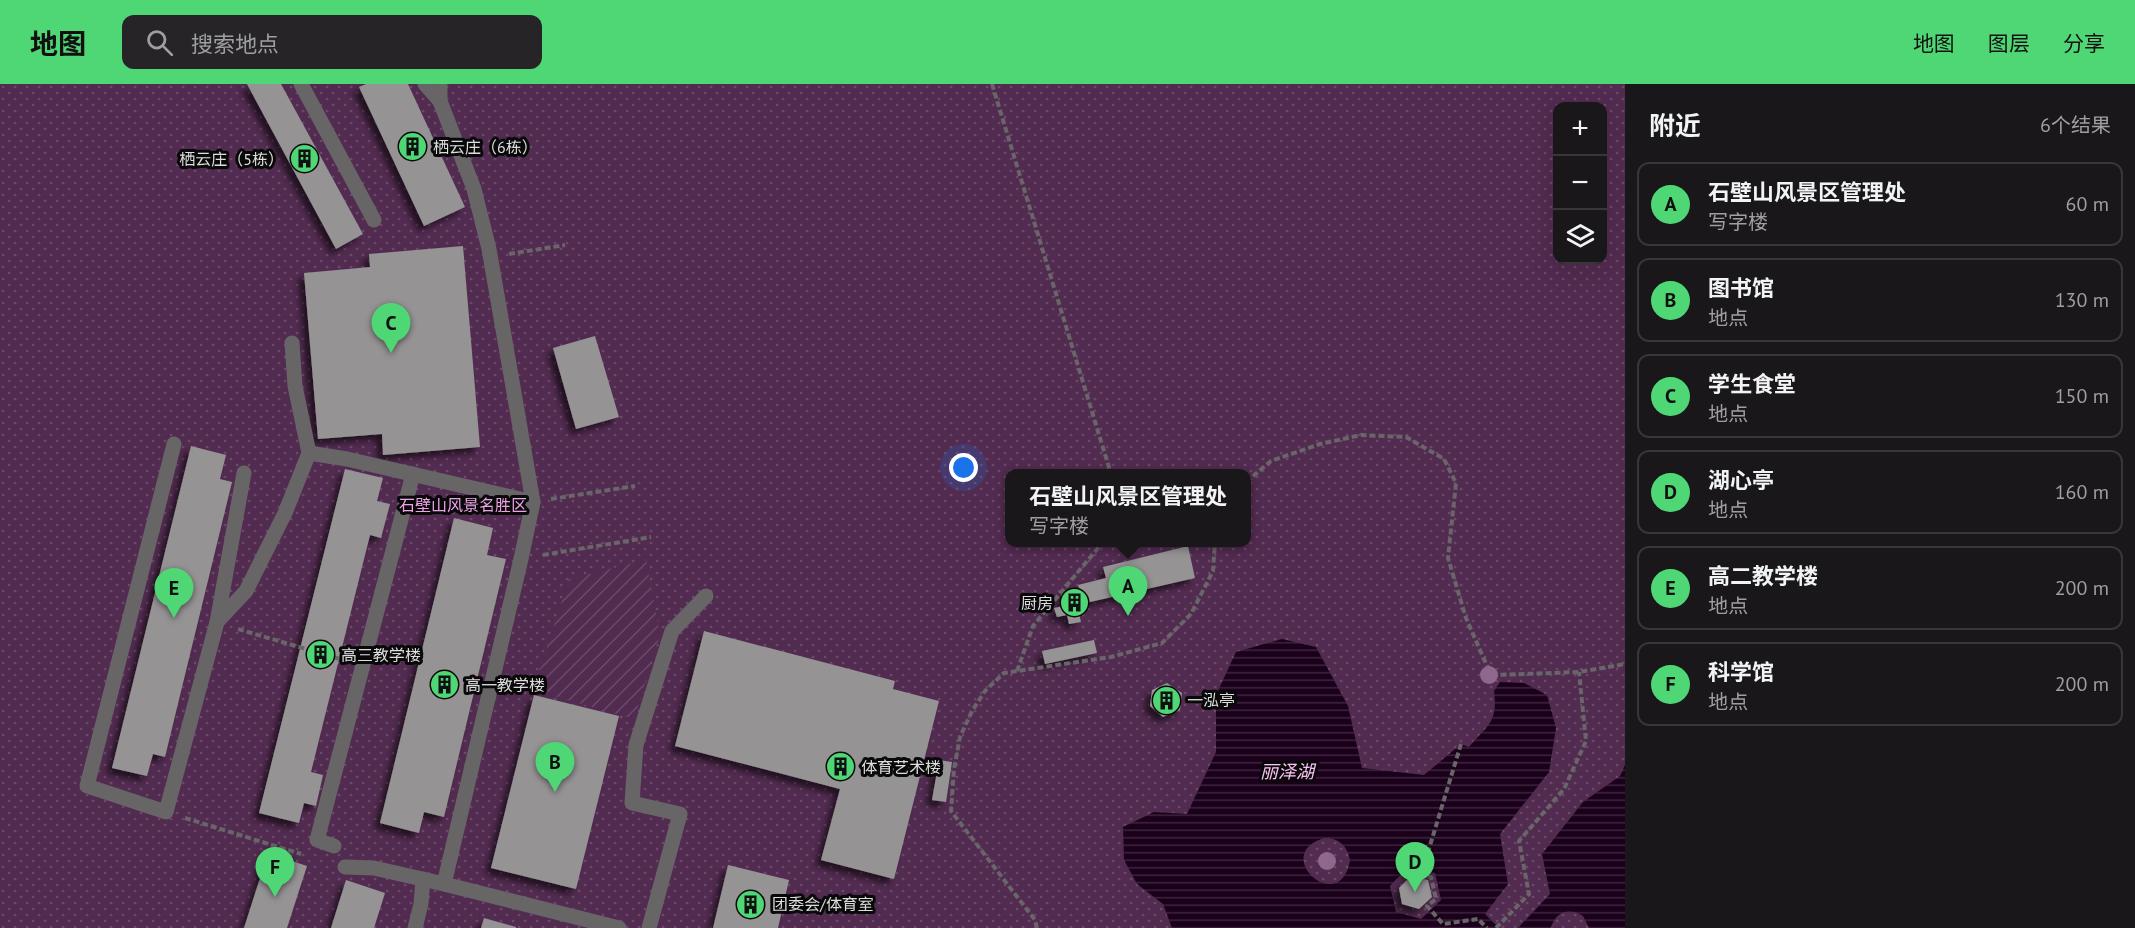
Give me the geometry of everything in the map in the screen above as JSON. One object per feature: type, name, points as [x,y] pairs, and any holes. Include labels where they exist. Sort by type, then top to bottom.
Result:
[{"type":"lane","points":[[301,84],[374,220]]},
{"type":"lane","points":[[425,84],[440,101],[474,189],[490,257],[533,502],[444,884]]},
{"type":"lane","points":[[440,84],[440,101]]},
{"type":"lane","points":[[217,622],[246,591],[285,513],[309,453],[295,386],[292,343]]},
{"type":"lane","points":[[174,444],[87,786],[166,812],[217,622],[244,473]]},
{"type":"lane","points":[[309,453],[533,502]]},
{"type":"lane","points":[[334,846],[317,840],[413,474]]},
{"type":"lane","points":[[649,928],[680,814],[632,803],[636,745],[672,632],[706,596]]},
{"type":"lane","points":[[345,867],[370,862],[423,879],[619,928]]},
{"type":"lane","points":[[415,928],[421,904],[423,879]]},
{"type":"path","points":[[992,84],[1109,469]]},
{"type":"path","points":[[490,257],[565,245]]},
{"type":"path","points":[[1251,478],[1271,461],[1320,444],[1361,435],[1406,437],[1444,459],[1456,483],[1448,558],[1466,618],[1487,666],[1496,675],[1580,672],[1625,664]]},
{"type":"path","points":[[533,502],[635,486]]},
{"type":"path","points":[[521,559],[651,537]]},
{"type":"path","points":[[1016,672],[1033,626],[1100,547]]},
{"type":"path","points":[[1037,928],[1035,920],[951,811],[954,769],[960,736],[985,691],[1004,673],[1111,657],[1162,643],[1191,614],[1213,571],[1215,547]]},
{"type":"path","points":[[217,622],[364,666]]},
{"type":"path","points":[[1496,928],[1529,894],[1519,841],[1564,789],[1586,741],[1580,672]]},
{"type":"path","points":[[1461,744],[1421,875],[1431,878],[1436,899],[1427,906],[1443,924],[1478,919],[1487,928]]},
{"type":"path","points":[[166,812],[311,857]]},
{"type":"green space","name":"石壁山风景名胜区","points":[[0,84],[1625,84],[1625,928],[0,928]]},
{"type":"green space","points":[[646,560],[660,634],[634,719],[533,690],[569,579]]},
{"type":"water","name":"丽泽湖","points":[[1282,639],[1316,647],[1348,706],[1362,768],[1424,775],[1461,744],[1469,747],[1493,717],[1494,691],[1500,682],[1524,683],[1547,695],[1556,728],[1549,772],[1500,834],[1508,884],[1485,914],[1499,928],[1172,928],[1163,904],[1137,884],[1124,860],[1123,827],[1154,812],[1187,814],[1216,752],[1216,695],[1236,652]],"holes":[[[1324,838],[1342,843],[1350,860],[1344,876],[1334,883],[1323,883],[1313,877],[1306,868],[1304,857],[1309,846]],[[1407,868],[1435,873],[1441,900],[1421,919],[1396,912],[1390,886]]]},
{"type":"water","points":[[1625,765],[1625,928],[1589,928],[1583,916],[1568,912],[1559,915],[1551,928],[1518,928],[1550,894],[1542,854],[1583,802],[1620,776]]},
{"type":"building","name":"栖云庄（5栋）","points":[[247,84],[281,84],[363,234],[336,249]]},
{"type":"building","name":"栖云庄（6栋）","points":[[366,84],[408,84],[465,207],[424,226],[359,87]]},
{"type":"building","points":[[463,246],[480,447],[383,455],[382,434],[318,439],[304,273],[370,267],[369,254]]},
{"type":"building","points":[[595,336],[619,417],[576,429],[553,348]]},
{"type":"building","points":[[191,446],[226,455],[220,479],[232,482],[165,757],[153,754],[147,776],[112,768]]},
{"type":"building","name":"高三教学楼","points":[[345,469],[383,478],[377,501],[390,504],[381,538],[370,535],[311,772],[323,775],[316,806],[304,803],[299,823],[259,813]]},
{"type":"building","name":"高一教学楼","points":[[454,518],[493,528],[487,555],[506,559],[444,817],[424,812],[419,833],[380,823]]},
{"type":"building","points":[[1188,547],[1195,578],[1077,605],[1081,622],[1069,624],[1067,615],[1057,617],[1054,608],[1064,606],[1061,595],[1080,591],[1078,585],[1106,578],[1103,567]]},
{"type":"building","name":"体育艺术楼","points":[[704,631],[895,681],[893,689],[939,701],[894,879],[821,860],[840,789],[675,746]]},
{"type":"building","points":[[1094,640],[1097,653],[1045,664],[1042,651]]},
{"type":"building","name":"一泓亭","points":[[1167,683],[1182,693],[1180,710],[1163,717],[1150,706],[1152,690]]},
{"type":"building","points":[[534,695],[619,716],[576,889],[491,868]]},
{"type":"building","points":[[939,760],[952,762],[946,802],[932,800]]},
{"type":"building","points":[[268,853],[307,866],[287,928],[244,928]]},
{"type":"building","name":"团委会/体育室","points":[[728,865],[789,880],[778,928],[713,928]]},
{"type":"building","points":[[1411,876],[1428,880],[1432,897],[1419,909],[1402,904],[1399,888]]},
{"type":"building","points":[[346,880],[385,893],[374,928],[331,928]]},
{"type":"building","points":[[484,918],[516,927],[516,928],[481,928]]},
{"type":"place","name":"栖云庄（6栋）","points":[[412,147]]},
{"type":"place","name":"栖云庄（5栋）","points":[[305,159]]},
{"type":"place","name":"学生食堂","points":[[391,353]]},
{"type":"place","name":"厨房","points":[[1074,603]]},
{"type":"place","name":"石壁山风景区管理处","points":[[1128,616]]},
{"type":"place","name":"高二教学楼","points":[[174,618]]},
{"type":"place","name":"高三教学楼","points":[[320,655]]},
{"type":"place","name":"高一教学楼","points":[[444,685]]},
{"type":"place","name":"一泓亭","points":[[1166,700]]},
{"type":"place","name":"体育艺术楼","points":[[840,767]]},
{"type":"place","name":"图书馆","points":[[555,792]]},
{"type":"place","name":"湖心亭","points":[[1415,892]]},
{"type":"place","name":"科学馆","points":[[275,897]]},
{"type":"place","name":"团委会/体育室","points":[[751,904]]}]
